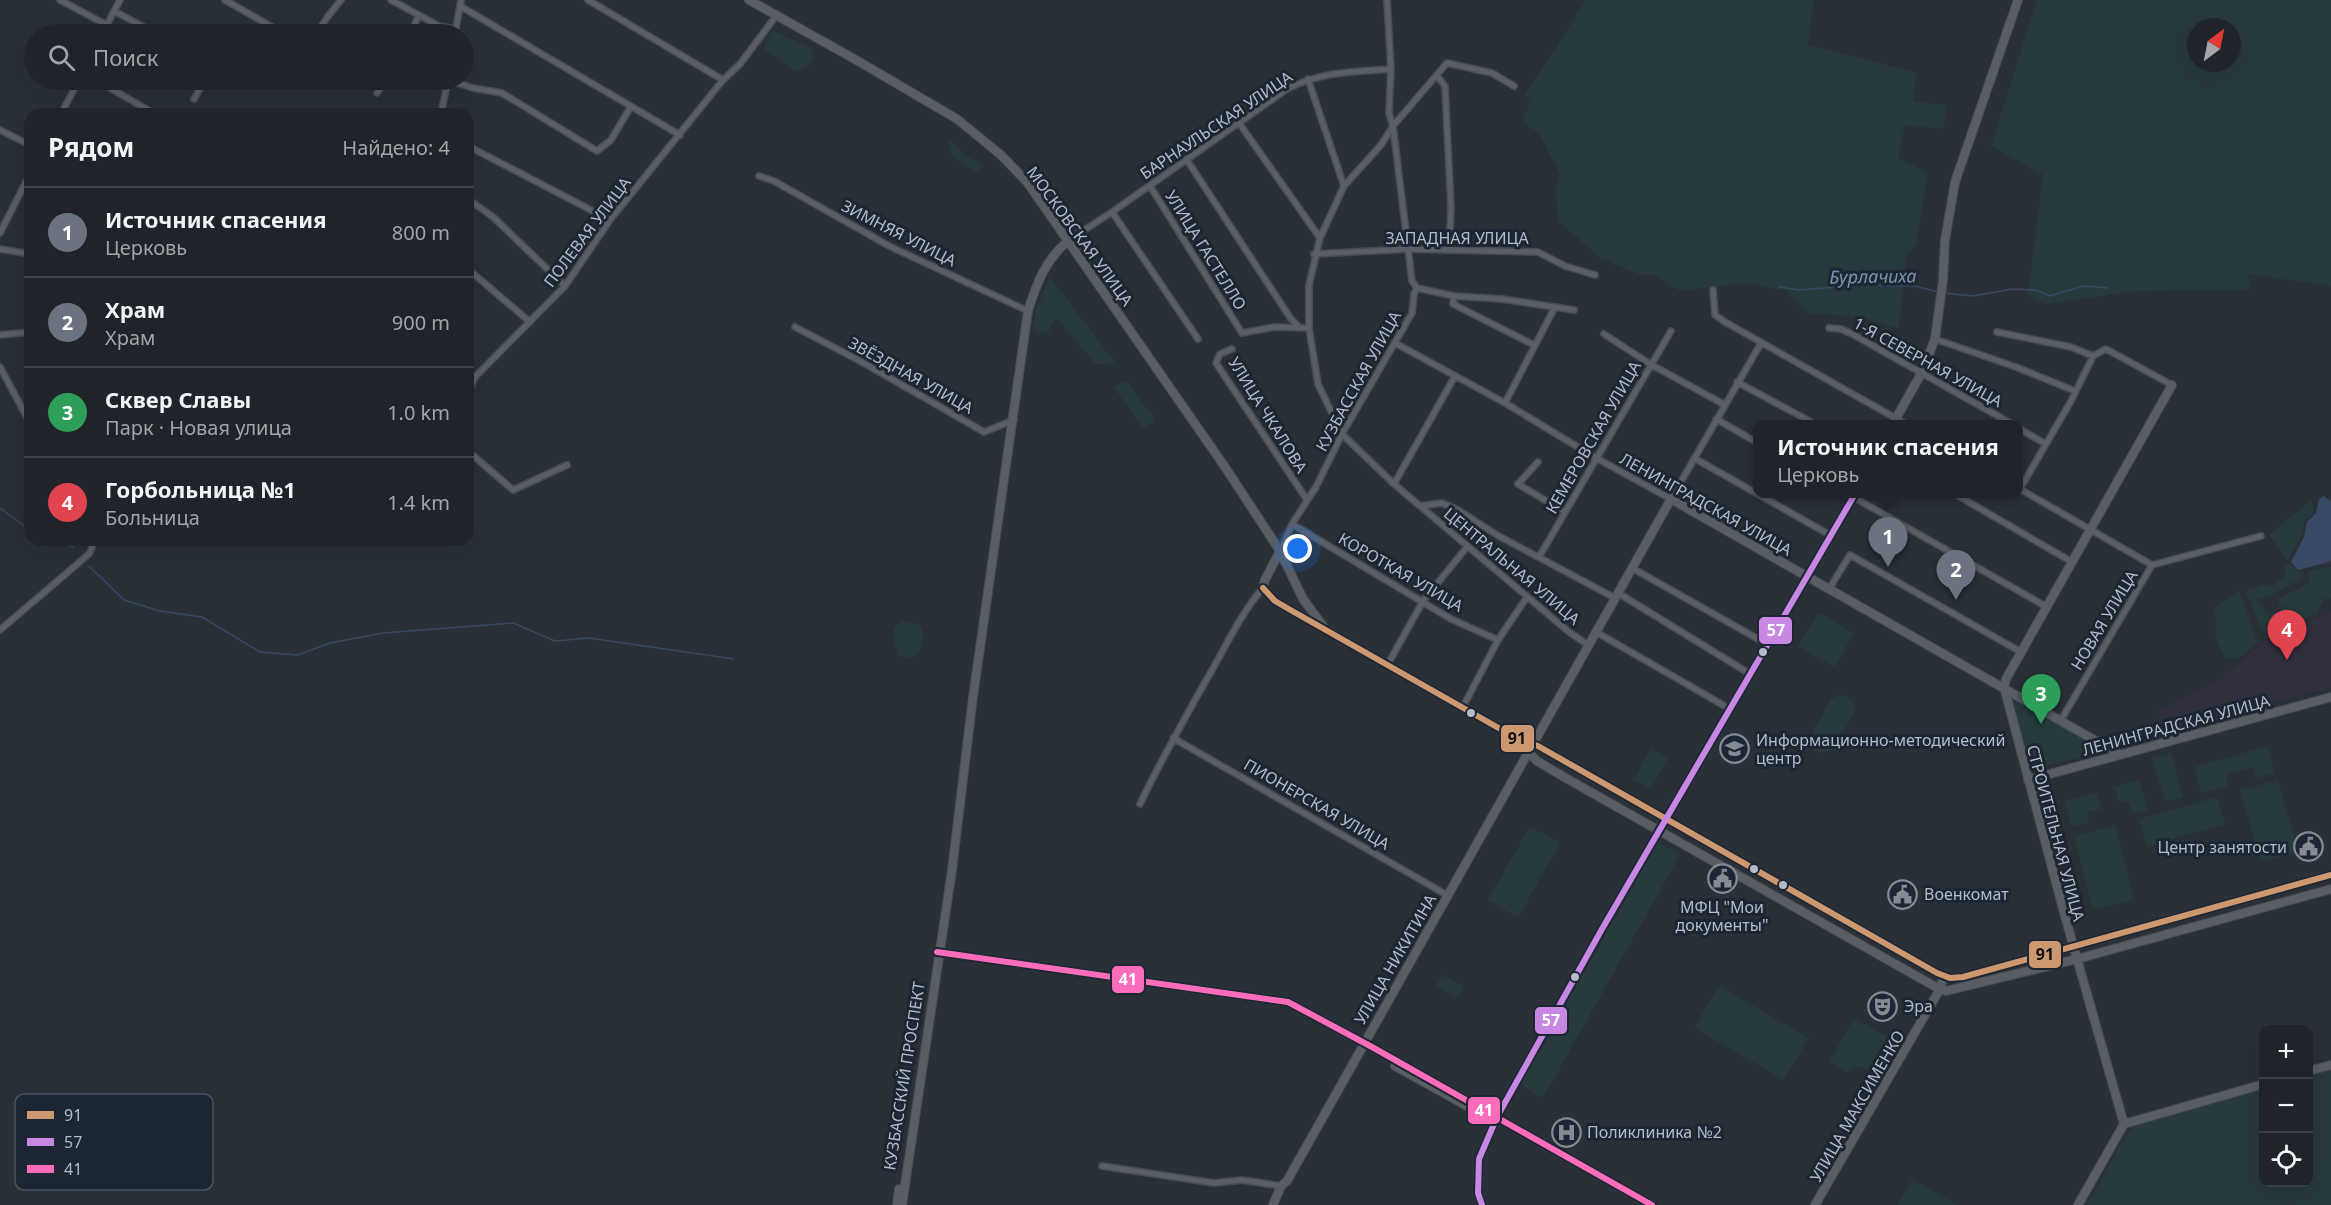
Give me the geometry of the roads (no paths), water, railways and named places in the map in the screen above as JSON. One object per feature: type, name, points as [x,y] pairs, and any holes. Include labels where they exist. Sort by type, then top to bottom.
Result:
[{"type":"main road","name":"МОСКОВСКАЯ УЛИЦА","points":[[749,0],[863,64],[972,130],[1027,182],[1225,467],[1280,551],[1303,599],[1329,631]]},
{"type":"main road","points":[[1896,420],[1922,372],[1935,339],[1943,280],[1945,240],[1955,182],[2018,0]]},
{"type":"main road","points":[[902,1205],[1028,310],[1042,271],[1056,251],[1069,240]]},
{"type":"main road","points":[[2004,687],[2021,652],[2172,385]]},
{"type":"main road","points":[[1482,1205],[1478,1186],[1479,1159],[1498,1121],[1850,498]]},
{"type":"main road","points":[[1534,744],[1671,499]]},
{"type":"main road","name":"ЛЕНИНГРАДСКАЯ УЛИЦА","points":[[1671,499],[2119,754]]},
{"type":"main road","points":[[1263,588],[1271,565],[1280,551]]},
{"type":"main road","points":[[1271,565],[1280,562],[1287,566]]},
{"type":"main road","name":"МОСКОВСКАЯ УЛИЦА","points":[[1263,588],[1275,601],[1294,612],[1518,739],[1534,744],[1944,976]]},
{"type":"main road","points":[[1294,612],[1303,607],[1303,599]]},
{"type":"main road","name":"СТРОИТЕЛЬНАЯ УЛИЦА","points":[[2004,687],[2073,947],[2124,1124]]},
{"type":"main road","name":"ЛЕНИНГРАДСКАЯ УЛИЦА","points":[[2028,780],[2331,697]]},
{"type":"main road","points":[[1518,739],[1526,755],[1871,950],[1940,988],[1952,991],[2077,959],[2331,888]]},
{"type":"main road","name":"УЛИЦА НИКИТИНА","points":[[1273,1205],[1281,1186],[1287,1180],[1534,744]]},
{"type":"main road","points":[[1944,976],[1963,977],[2331,875]]},
{"type":"main road","points":[[1871,950],[1877,939]]},
{"type":"main road","points":[[938,954],[1277,999],[1296,1006],[1642,1205]]},
{"type":"main road","name":"КУЗБАССКИЙ ПРОСПЕКТ","points":[[897,1205],[938,954]]},
{"type":"main road","name":"УЛИЦА МАКСИМЕНКО","points":[[1815,1205],[1940,988],[1944,976]]},
{"type":"main road","points":[[2313,1070],[2331,1065]]},
{"type":"main road","points":[[2078,1205],[2124,1124],[2259,1085]]},
{"type":"main road","points":[[1498,1121],[1652,1205]]},
{"type":"main road","points":[[1486,1205],[1481,1180],[1483,1164],[1498,1121]]},
{"type":"street","points":[[60,0],[105,24]]},
{"type":"street","points":[[108,24],[120,0]]},
{"type":"street","points":[[225,0],[267,24]]},
{"type":"street","points":[[323,24],[341,0]]},
{"type":"street","points":[[391,0],[435,24]]},
{"type":"street","points":[[588,0],[723,80]]},
{"type":"street","name":"КУЗБАССКАЯ УЛИЦА","points":[[1280,551],[1292,524],[1316,487],[1342,434],[1412,313],[1417,288],[1412,281],[1393,126],[1389,113],[1391,69],[1387,0]]},
{"type":"street","points":[[456,24],[460,3],[680,135]]},
{"type":"street","points":[[114,11],[138,24]]},
{"type":"street","points":[[415,24],[419,15]]},
{"type":"street","name":"ПОЛЕВАЯ УЛИЦА","points":[[474,380],[565,286],[610,220],[723,80],[740,64],[776,15]]},
{"type":"street","name":"ЦЕНТРАЛЬНАЯ УЛИЦА","points":[[1514,86],[1492,74],[1447,63],[1393,126],[1381,145],[1344,186],[1320,238],[1314,254],[1309,285],[1309,327],[1318,384],[1342,434],[1394,484],[1467,547],[1569,632],[1588,645]]},
{"type":"street","name":"БАРНАУЛЬСКАЯ УЛИЦА","points":[[1069,240],[1287,89],[1308,79],[1329,74],[1391,69]]},
{"type":"street","points":[[1437,76],[1445,86],[1452,208],[1449,250]]},
{"type":"street","points":[[1308,79],[1344,186]]},
{"type":"street","points":[[474,88],[502,93],[597,151],[611,140],[631,106]]},
{"type":"street","points":[[64,108],[74,90]]},
{"type":"street","points":[[113,90],[145,108]]},
{"type":"street","points":[[194,99],[199,90]]},
{"type":"street","points":[[442,108],[446,90]]},
{"type":"street","points":[[1239,123],[1320,238]]},
{"type":"street","points":[[0,130],[24,142]]},
{"type":"street","points":[[474,149],[610,220]]},
{"type":"street","points":[[1187,160],[1291,320],[1298,326]]},
{"type":"street","name":"ЗИМНЯЯ УЛИЦА","points":[[759,176],[774,181],[889,246],[1028,310]]},
{"type":"street","points":[[0,233],[24,186]]},
{"type":"street","name":"УЛИЦА ГАСТЕЛЛО","points":[[1150,186],[1242,333],[1274,327],[1309,327]]},
{"type":"street","points":[[474,203],[493,217],[565,286]]},
{"type":"street","points":[[1112,212],[1198,339]]},
{"type":"street","points":[[0,217],[6,220]]},
{"type":"street","points":[[0,249],[24,253]]},
{"type":"street","name":"ЗАПАДНАЯ УЛИЦА","points":[[1314,254],[1409,249],[1538,252],[1566,266],[1595,275]]},
{"type":"street","points":[[474,274],[530,322]]},
{"type":"street","points":[[1417,288],[1454,296],[1502,299],[1574,310]]},
{"type":"street","points":[[1713,290],[1715,315],[1892,420]]},
{"type":"street","points":[[1454,296],[1453,303],[1534,345]]},
{"type":"street","points":[[1505,403],[1555,307]]},
{"type":"street","name":"ЗВЁЗДНАЯ УЛИЦА","points":[[795,327],[984,432],[1014,420]]},
{"type":"street","name":"1-Я СЕВЕРНАЯ УЛИЦА","points":[[1829,328],[1841,329],[1854,335],[2005,420]]},
{"type":"street","name":"КЕМЕРОВСКАЯ УЛИЦА","points":[[1539,557],[1671,331]]},
{"type":"street","points":[[1997,332],[2071,347],[2093,357]]},
{"type":"street","points":[[0,335],[24,333]]},
{"type":"street","points":[[1604,334],[1650,364],[1725,405]]},
{"type":"street","points":[[1935,339],[2075,391]]},
{"type":"street","name":"ЛЕНИНГРАДСКАЯ УЛИЦА","points":[[1395,343],[1505,403],[1596,458],[1671,499]]},
{"type":"street","points":[[1671,499],[1761,343]]},
{"type":"street","name":"УЛИЦА ЧКАЛОВА","points":[[1232,349],[1220,354],[1216,363],[1307,500]]},
{"type":"street","points":[[2023,483],[2093,357],[2106,349],[2172,385]]},
{"type":"street","points":[[0,367],[24,412]]},
{"type":"street","points":[[1394,484],[1455,376]]},
{"type":"street","points":[[1737,382],[1808,420]]},
{"type":"street","points":[[1716,419],[1753,440]]},
{"type":"street","points":[[2023,430],[2046,444]]},
{"type":"street","points":[[474,456],[513,490],[567,465]]},
{"type":"street","points":[[1694,458],[1753,491]]},
{"type":"street","points":[[1538,462],[1518,484],[1565,512]]},
{"type":"street","points":[[2023,490],[2152,565],[2260,536]]},
{"type":"street","points":[[1765,498],[1830,535]]},
{"type":"street","points":[[1857,498],[2047,607]]},
{"type":"street","points":[[1962,498],[2072,562]]},
{"type":"street","name":"ЦЕНТРАЛЬНАЯ УЛИЦА","points":[[1420,506],[1442,503],[1458,510],[1497,535],[1617,596],[1750,674]]},
{"type":"street","name":"КОРОТКАЯ УЛИЦА","points":[[1292,524],[1451,619],[1498,640]]},
{"type":"street","points":[[0,630],[89,554],[92,546]]},
{"type":"street","points":[[1388,664],[1423,602],[1467,547]]},
{"type":"street","points":[[1829,589],[1850,555],[2021,652]]},
{"type":"street","name":"НОВАЯ УЛИЦА","points":[[2061,720],[2152,565]]},
{"type":"street","points":[[1632,568],[1767,644]]},
{"type":"street","points":[[1140,804],[1173,738],[1235,628],[1263,588]]},
{"type":"street","points":[[1463,707],[1498,640],[1527,597]]},
{"type":"street","points":[[1596,632],[1730,709]]},
{"type":"street","name":"ПИОНЕРСКАЯ УЛИЦА","points":[[1173,738],[1447,895]]},
{"type":"street","points":[[1102,1166],[1214,1183],[1242,1180],[1281,1186]]},
{"type":"water","points":[[2324,496],[2331,502],[2331,560],[2298,570],[2291,562],[2304,537],[2307,522],[2316,513],[2319,499]]},
{"type":"waterway","name":"Бурлачиха","points":[[1779,287],[1800,290],[1859,285],[1914,286],[1939,292]]},
{"type":"waterway","name":"Бурлачиха","points":[[1944,293],[1973,296],[2012,289],[2035,290],[2050,296],[2083,286],[2108,288]]},
{"type":"waterway","points":[[0,508],[24,526]]},
{"type":"waterway","points":[[89,566],[124,600],[160,611],[202,617],[260,652],[298,655],[330,643],[383,633],[513,623],[555,641],[589,638],[734,659]]},
{"type":"place","name":"Источник спасения","points":[[1888,567]]},
{"type":"place","name":"Храм","points":[[1956,600]]},
{"type":"place","name":"Горбольница №1","points":[[2287,660]]},
{"type":"place","name":"Сквер Славы","points":[[2041,724]]},
{"type":"place","name":"Информационно-методический центр","points":[[1735,749]]},
{"type":"place","name":"Центр занятости","points":[[2308,847]]},
{"type":"place","name":"МФЦ \"Мои документы\"","points":[[1722,879]]},
{"type":"place","name":"Военкомат","points":[[1903,894]]},
{"type":"place","name":"Эра","points":[[1883,1006]]},
{"type":"place","name":"Поликлиника №2","points":[[1566,1132]]}]
